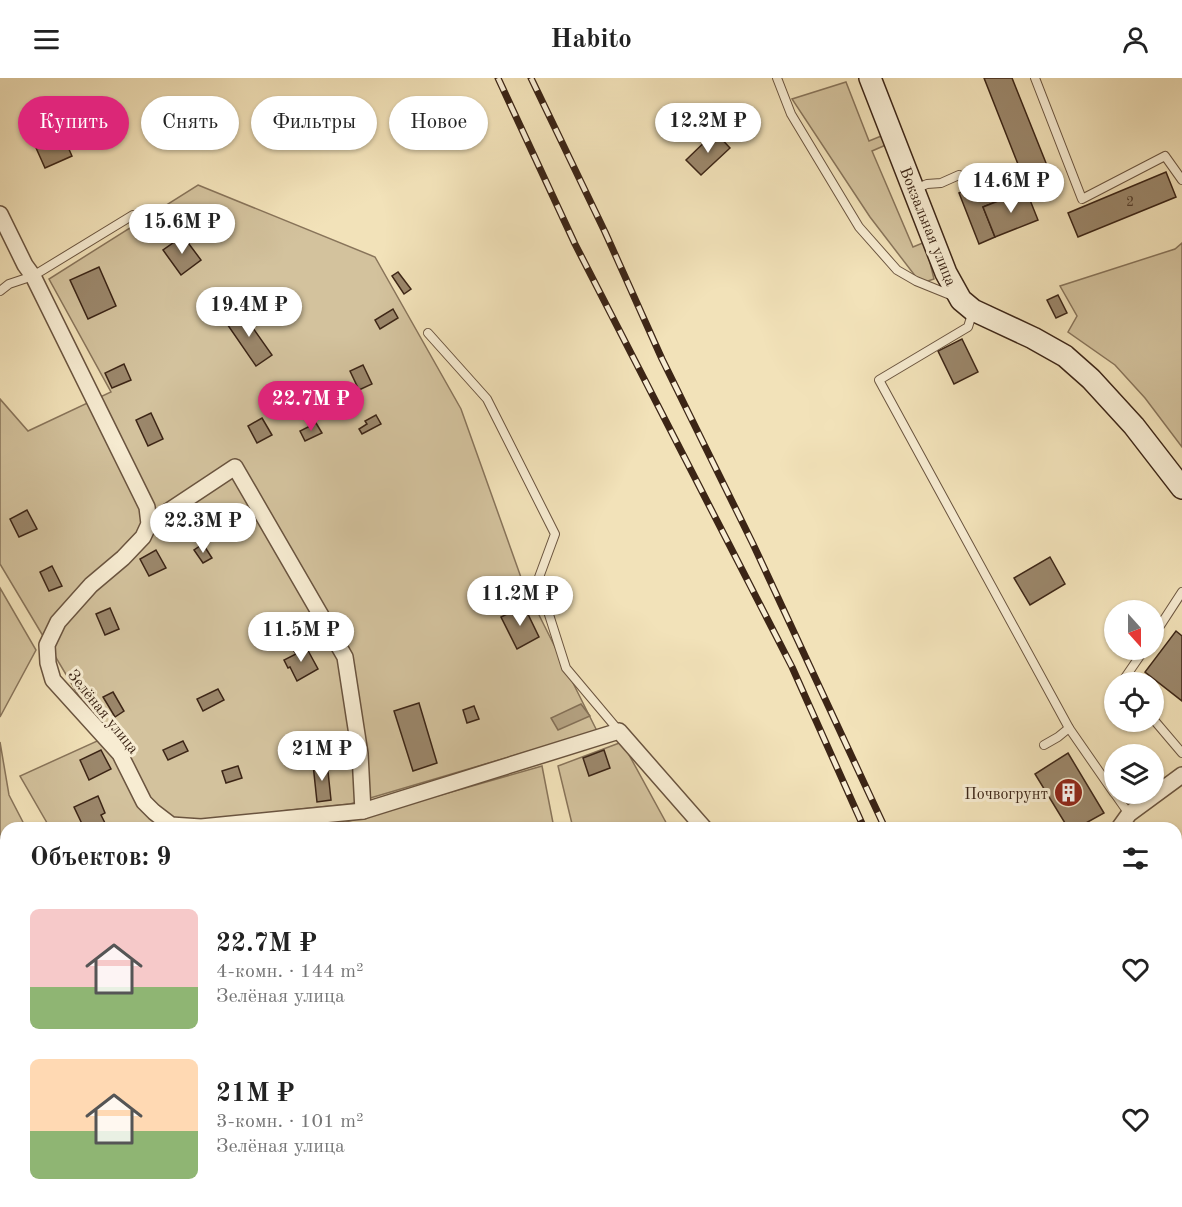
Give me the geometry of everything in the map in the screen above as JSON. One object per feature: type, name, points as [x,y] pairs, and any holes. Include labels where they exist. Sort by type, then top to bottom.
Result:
[{"type":"street","name":"Вокзальная улица","points":[[870,78],[946,273],[967,305]]},
{"type":"street","points":[[0,214],[147,507],[149,524]]},
{"type":"street","points":[[967,305],[1065,356],[1091,379],[1134,426],[1182,488]]},
{"type":"street","name":"Зелёная улица","points":[[167,822],[144,802],[120,754],[53,680],[48,663],[47,645],[58,622],[91,585],[123,558],[143,537],[149,524],[235,467],[345,657],[360,754],[363,811]]},
{"type":"street","points":[[620,731],[699,822]]},
{"type":"street","name":"Зелёная улица","points":[[252,822],[363,811],[620,731]]},
{"type":"street","points":[[1124,822],[1130,814],[1182,775]]},
{"type":"lane","points":[[777,78],[791,114],[859,226],[897,270],[967,305],[968,327],[879,380],[1069,728],[1104,777]]},
{"type":"lane","points":[[1035,78],[1082,199],[1165,156],[1182,180]]},
{"type":"lane","points":[[914,189],[927,184],[941,183],[959,175]]},
{"type":"lane","points":[[0,291],[9,284],[33,276],[133,215]]},
{"type":"lane","points":[[429,333],[487,399],[555,534],[538,580],[566,668],[620,731]]},
{"type":"lane","points":[[1164,620],[1182,592]]},
{"type":"lane","points":[[1044,745],[1069,728]]},
{"type":"lane","points":[[1164,732],[1182,753]]},
{"type":"lane","points":[[1123,804],[1130,814]]},
{"type":"shaded area","points":[[846,82],[869,141],[891,132],[895,141],[872,151],[913,247],[925,242],[934,279],[925,282],[916,277],[870,217],[792,99]]},
{"type":"shaded area","points":[[198,185],[375,257],[461,409],[523,583],[597,731],[350,804],[282,811],[284,822],[47,822],[20,776],[104,738],[0,564],[0,399],[28,431],[111,392],[49,279]]},
{"type":"shaded area","points":[[1182,243],[1182,447],[1145,398],[1115,365],[1068,332],[1077,316],[1060,286],[1175,249]]},
{"type":"shaded area","points":[[0,588],[36,650],[0,717]]},
{"type":"shaded area","points":[[581,704],[590,716],[558,730],[551,718]]},
{"type":"shaded area","points":[[0,742],[9,795],[23,822],[0,822]]},
{"type":"shaded area","points":[[622,742],[666,822],[572,822],[558,766]]},
{"type":"shaded area","points":[[542,766],[553,822],[346,822]]},
{"type":"building","points":[[984,78],[1012,78],[1052,178],[1027,187]]},
{"type":"building","points":[[715,132],[730,148],[701,175],[686,160]]},
{"type":"building","points":[[37,150],[69,150],[72,156],[45,168]]},
{"type":"building","points":[[1166,172],[1176,197],[1078,237],[1068,213]]},
{"type":"building","points":[[993,180],[1001,200],[983,207],[995,237],[979,244],[959,193]]},
{"type":"building","points":[[1026,190],[1038,220],[995,237],[983,207]]},
{"type":"building","points":[[183,236],[201,260],[181,275],[163,250]]},
{"type":"building","points":[[99,267],[116,306],[88,319],[70,280]]},
{"type":"building","points":[[398,272],[411,289],[404,294],[392,276]]},
{"type":"building","points":[[1058,295],[1067,313],[1056,318],[1047,300]]},
{"type":"building","points":[[393,309],[398,318],[380,329],[375,320]]},
{"type":"building","points":[[241,311],[272,355],[256,366],[225,321]]},
{"type":"building","points":[[962,339],[978,372],[954,384],[938,351]]},
{"type":"building","points":[[124,364],[131,380],[112,388],[105,373]]},
{"type":"building","points":[[363,365],[372,384],[359,390],[350,371]]},
{"type":"building","points":[[151,413],[163,439],[148,446],[136,420]]},
{"type":"building","points":[[376,415],[381,424],[362,434],[359,429],[367,424],[365,421]]},
{"type":"building","points":[[262,418],[272,435],[257,443],[248,426]]},
{"type":"building","points":[[316,423],[322,433],[305,441],[300,431]]},
{"type":"building","points":[[27,510],[37,529],[19,537],[10,519]]},
{"type":"building","points":[[203,544],[212,558],[203,563],[194,550]]},
{"type":"building","points":[[156,550],[166,568],[149,576],[140,559]]},
{"type":"building","points":[[1050,557],[1065,584],[1030,605],[1014,578]]},
{"type":"building","points":[[52,566],[62,586],[49,591],[40,572]]},
{"type":"building","points":[[524,606],[539,637],[517,649],[501,617]]},
{"type":"building","points":[[110,608],[119,629],[105,635],[96,614]]},
{"type":"building","points":[[1176,631],[1182,636],[1182,701],[1164,687],[1164,672],[1145,672],[1154,660],[1164,660],[1164,647]]},
{"type":"building","points":[[305,645],[318,669],[297,681],[284,660],[296,654],[294,651]]},
{"type":"building","points":[[218,689],[224,700],[203,711],[197,699]]},
{"type":"building","points":[[113,692],[124,711],[115,717],[103,697]]},
{"type":"building","points":[[419,703],[437,763],[413,771],[394,711]]},
{"type":"building","points":[[474,706],[479,719],[467,723],[463,710]]},
{"type":"building","points":[[183,741],[188,751],[168,760],[163,750]]},
{"type":"building","points":[[101,750],[111,769],[89,780],[80,760]]},
{"type":"building","points":[[604,750],[610,768],[589,776],[583,758]]},
{"type":"building","name":"Почвогрунт","points":[[1068,753],[1104,813],[1088,822],[1064,822],[1035,774]]},
{"type":"building","points":[[327,762],[331,800],[317,802],[313,764]]},
{"type":"building","points":[[238,766],[242,778],[226,783],[222,771]]},
{"type":"building","points":[[98,796],[105,813],[101,815],[104,822],[81,822],[74,807]]},
{"type":"railway","points":[[498,78],[575,244],[792,667],[861,822]]},
{"type":"railway","points":[[531,78],[605,232],[662,359],[753,544],[882,822]]},
{"type":"place","name":"Почвогрунт","points":[[1069,793]]}]
